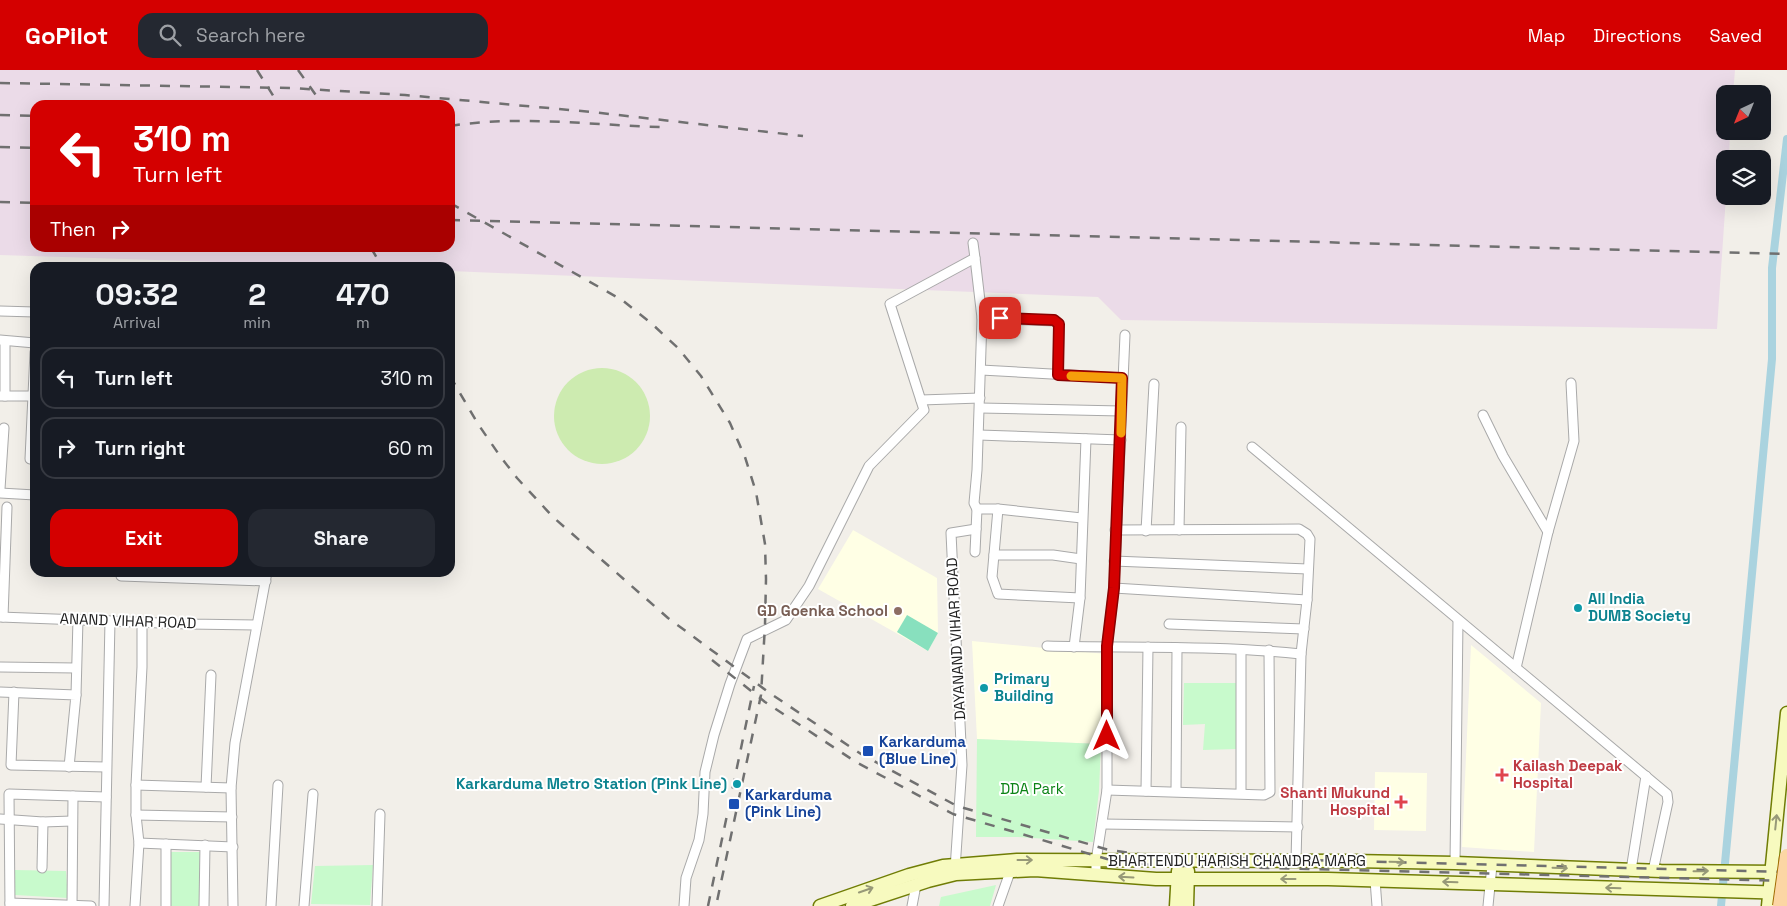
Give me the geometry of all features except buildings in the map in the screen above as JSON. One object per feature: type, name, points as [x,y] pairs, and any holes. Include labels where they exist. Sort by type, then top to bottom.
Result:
[{"type":"main road","points":[[1768,906],[1787,713]]},
{"type":"main road","points":[[1780,906],[1787,856]]},
{"type":"main road","name":"BHARTENDU HARISH CHANDRA MARG","points":[[852,906],[956,870],[1017,860],[1455,863],[1492,866],[1657,871],[1771,871]]},
{"type":"main road","points":[[1176,906],[1182,879],[1183,861]]},
{"type":"main road","name":"BHARTENDU HARISH CHANDRA MARG","points":[[820,906],[909,875],[942,866],[956,870],[1010,872],[1035,870],[1182,879],[1374,880],[1769,892]]},
{"type":"main road","points":[[1771,871],[1787,872]]},
{"type":"main road","points":[[1182,879],[1187,906]]},
{"type":"main road","points":[[1769,892],[1787,893]]},
{"type":"street","points":[[973,243],[982,318],[979,435],[974,503],[977,509],[976,552]]},
{"type":"street","points":[[684,906],[686,878],[699,840],[703,814],[705,772],[711,744],[747,639],[786,620],[809,586],[870,466],[924,410],[890,304],[974,258]]},
{"type":"street","points":[[0,311],[30,312]]},
{"type":"street","points":[[982,318],[1056,320],[1059,324],[1058,375]]},
{"type":"street","points":[[1096,875],[1096,861],[1107,790],[1107,646],[1114,588],[1124,335]]},
{"type":"street","points":[[30,343],[3,340],[2,396],[30,396]]},
{"type":"street","points":[[981,370],[1122,378]]},
{"type":"street","points":[[1516,668],[1548,532],[1574,441],[1571,383]]},
{"type":"street","points":[[1146,531],[1154,384]]},
{"type":"street","points":[[921,400],[1121,411]]},
{"type":"street","points":[[1483,415],[1503,456],[1548,532]]},
{"type":"street","points":[[1179,530],[1181,427]]},
{"type":"street","points":[[0,489],[4,428]]},
{"type":"street","points":[[979,435],[1121,440]]},
{"type":"street","points":[[1074,647],[1080,598],[1086,439]]},
{"type":"street","points":[[1252,447],[1664,791],[1668,799],[1657,871]]},
{"type":"street","points":[[0,493],[30,495]]},
{"type":"street","points":[[2,617],[7,507]]},
{"type":"street","points":[[977,509],[1082,518]]},
{"type":"street","points":[[998,510],[992,577],[998,594],[1080,598]]},
{"type":"street","name":"DAYANAND VIHAR ROAD","points":[[956,870],[962,765],[951,533],[976,529]]},
{"type":"street","points":[[1115,530],[1299,529],[1307,534],[1310,539],[1307,600],[1301,654],[1296,862]]},
{"type":"street","points":[[994,555],[1053,555],[1081,559]]},
{"type":"street","points":[[1114,561],[1308,570]]},
{"type":"street","points":[[233,906],[232,788],[238,720],[266,577]]},
{"type":"street","points":[[1114,588],[1307,600]]},
{"type":"street","name":"ANAND VIHAR ROAD","points":[[2,617],[256,625]]},
{"type":"street","points":[[69,767],[76,695],[78,619]]},
{"type":"street","points":[[1455,863],[1458,620]]},
{"type":"street","points":[[104,906],[110,621]]},
{"type":"street","points":[[135,906],[139,843],[136,815],[136,785],[142,667],[142,622]]},
{"type":"street","points":[[1169,624],[1304,629]]},
{"type":"street","points":[[1047,646],[1269,650],[1301,654]]},
{"type":"street","points":[[1146,791],[1148,647]]},
{"type":"street","points":[[1176,791],[1177,648]]},
{"type":"street","points":[[1241,650],[1241,793]]},
{"type":"street","points":[[1107,790],[1264,795],[1270,792],[1269,650]]},
{"type":"street","points":[[0,667],[76,668]]},
{"type":"street","points":[[206,787],[212,674]]},
{"type":"street","points":[[0,692],[76,695]]},
{"type":"street","points":[[14,692],[11,764],[106,767]]},
{"type":"street","points":[[1631,870],[1646,776]]},
{"type":"street","points":[[136,785],[232,788]]},
{"type":"street","points":[[271,906],[278,785]]},
{"type":"street","points":[[91,906],[10,905],[9,794],[106,797]]},
{"type":"street","points":[[304,906],[313,794]]},
{"type":"street","points":[[72,905],[73,796]]},
{"type":"street","points":[[377,906],[380,814]]},
{"type":"street","points":[[136,815],[232,817]]},
{"type":"street","points":[[0,819],[10,821],[72,822]]},
{"type":"street","points":[[42,868],[43,822]]},
{"type":"street","points":[[1102,824],[1298,827]]},
{"type":"street","points":[[139,843],[233,847]]},
{"type":"street","points":[[166,844],[166,906]]},
{"type":"street","points":[[204,906],[205,845]]},
{"type":"street","points":[[1488,906],[1492,866]]},
{"type":"street","points":[[998,906],[1010,872]]},
{"type":"street","points":[[1374,880],[1376,906]]},
{"type":"street","points":[[912,906],[916,885]]},
{"type":"shaded area","points":[[0,70],[1735,70],[1734,85],[1716,85],[1716,140],[1730,140],[1729,150],[1716,150],[1716,205],[1725,205],[1717,329],[1121,320],[1098,297],[455,271],[455,262],[214,262],[0,255]]},
{"type":"shaded area","name":"GD Goenka School","points":[[853,530],[937,578],[938,633],[928,651],[818,589]]},
{"type":"shaded area","points":[[972,641],[1106,654],[1101,744],[977,739]]},
{"type":"shaded area","name":"Kailash Deepak Hospital","points":[[1471,645],[1541,703],[1534,852],[1462,847]]},
{"type":"shaded area","name":"Shanti Mukund Hospital","points":[[1375,772],[1427,773],[1426,831],[1374,830]]},
{"type":"green space","points":[[602,368],[620,372],[636,382],[646,398],[650,416],[646,434],[636,450],[620,460],[602,464],[584,460],[568,450],[558,434],[554,416],[558,398],[568,382],[584,372]]},
{"type":"green space","points":[[907,615],[938,633],[928,651],[897,632]]},
{"type":"green space","points":[[1184,683],[1236,683],[1236,749],[1203,750],[1205,724],[1183,725]]},
{"type":"green space","name":"DDA Park","points":[[977,739],[1101,744],[1099,791],[1093,842],[1018,837],[976,837]]},
{"type":"green space","points":[[171,852],[200,852],[199,906],[171,906]]},
{"type":"green space","points":[[373,865],[370,905],[311,904],[315,866]]},
{"type":"green space","points":[[15,870],[66,871],[68,898],[15,895]]},
{"type":"green space","points":[[996,885],[990,906],[939,906],[941,897]]},
{"type":"waterway","points":[[1721,906],[1772,359],[1772,268],[1787,139]]},
{"type":"railway","points":[[257,70],[276,100]]},
{"type":"railway","points":[[298,70],[319,100]]},
{"type":"railway","points":[[0,83],[291,88],[405,95],[592,112],[803,136]]},
{"type":"railway","points":[[0,115],[30,116]]},
{"type":"railway","points":[[455,125],[502,121],[529,121],[660,127]]},
{"type":"railway","points":[[0,147],[30,148]]},
{"type":"railway","points":[[0,202],[30,203]]},
{"type":"railway","points":[[455,206],[622,300],[651,323],[678,348],[701,376],[730,423],[745,457],[756,492],[765,544],[765,625],[761,695],[716,906]]},
{"type":"railway","points":[[455,220],[1787,254]]},
{"type":"railway","points":[[373,252],[379,262]]},
{"type":"railway","points":[[455,385],[478,424],[517,478],[553,517],[668,618],[771,694],[861,754],[957,806],[1109,850],[1153,856],[1787,872]]},
{"type":"railway","points":[[712,660],[765,702],[856,762],[953,814],[1107,859],[1152,865],[1787,881]]},
{"type":"railway","points":[[708,906],[754,686]]},
{"type":"slow traffic","points":[[1071,376],[1122,378],[1121,433]]},
{"type":"place","name":"All India DUMB Society","points":[[1578,608]]},
{"type":"place","name":"GD Goenka School","points":[[898,611]]},
{"type":"place","name":"Primary Building","points":[[984,688]]},
{"type":"place","name":"Karkarduma (Blue Line)","points":[[868,751]]},
{"type":"place","name":"Kailash Deepak Hospital","points":[[1502,775]]},
{"type":"place","name":"Karkarduma Metro Station (Pink Line)","points":[[737,784]]},
{"type":"place","name":"Shanti Mukund Hospital","points":[[1401,802]]},
{"type":"place","name":"Karkarduma (Pink Line)","points":[[734,804]]},
{"type":"route","points":[[1000,318],[1054,320],[1058,322],[1058,375],[1122,378],[1121,440],[1113,574],[1114,588],[1107,646],[1107,736]]}]
